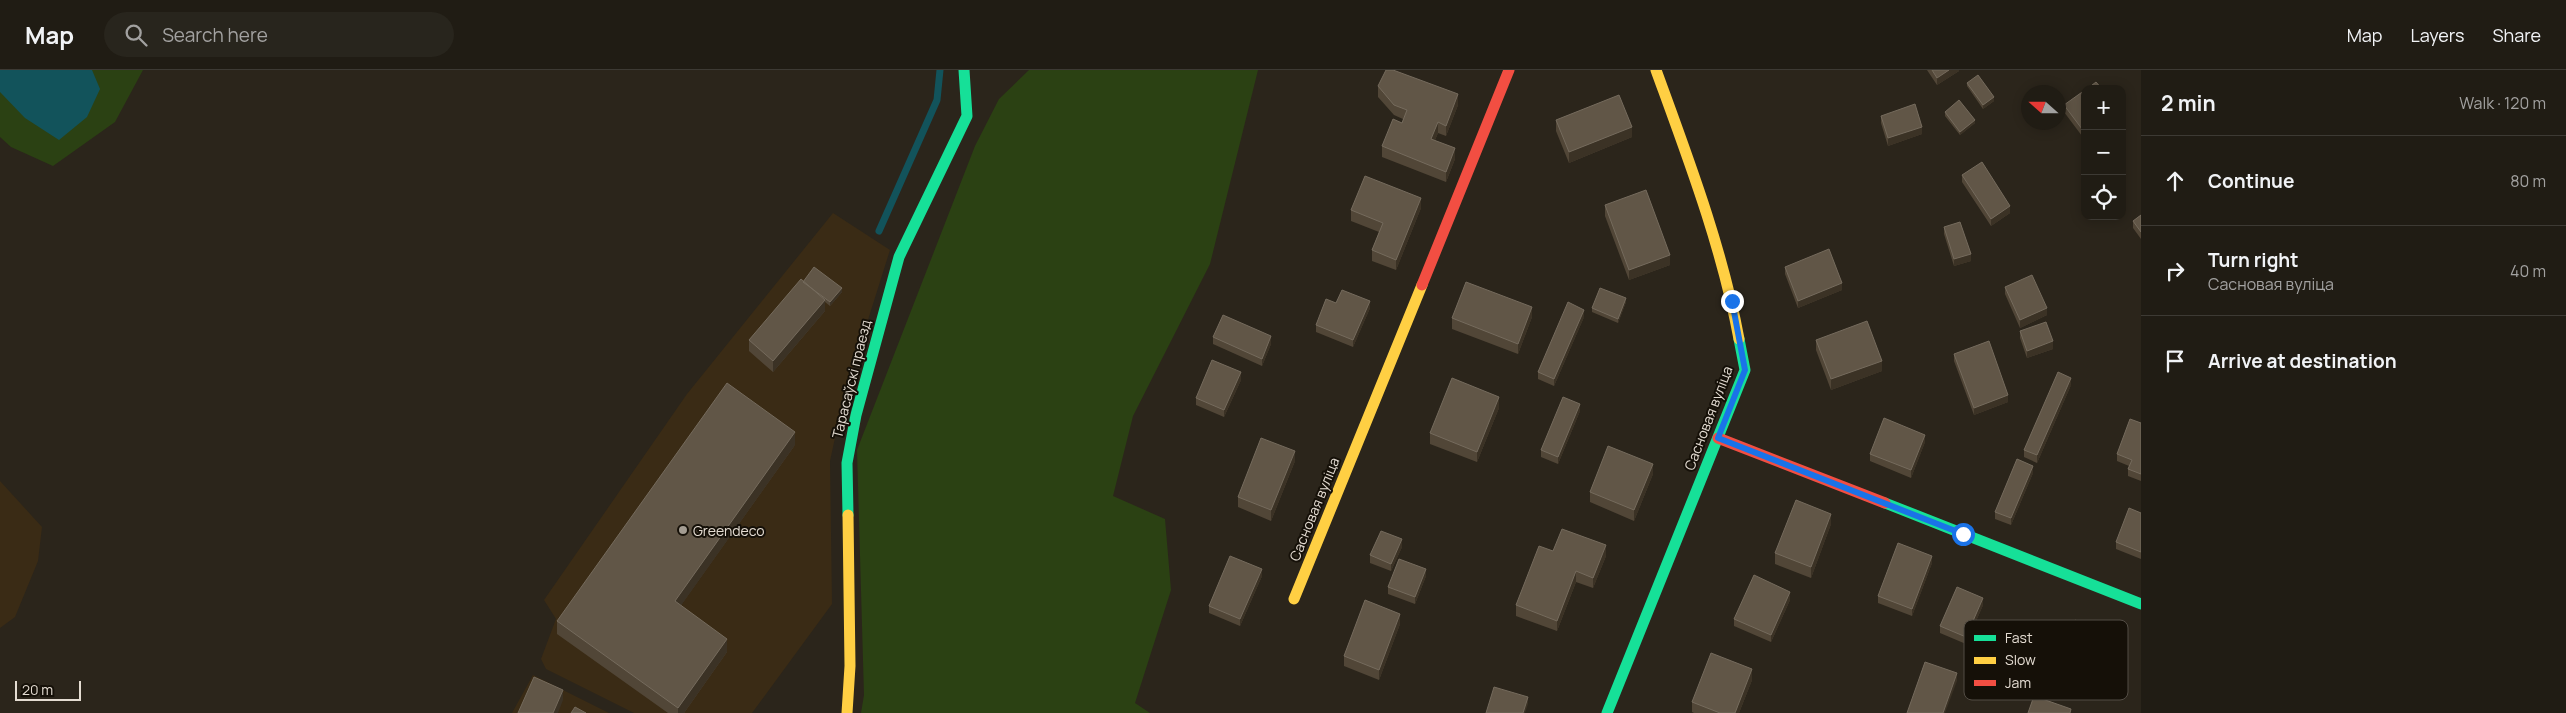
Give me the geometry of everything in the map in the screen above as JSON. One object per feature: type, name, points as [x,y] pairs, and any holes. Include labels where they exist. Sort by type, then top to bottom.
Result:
[{"type":"street","name":"Тарасаўскі праезд","points":[[847,713],[850,666],[847,462],[856,415],[899,257],[967,116],[964,70]]},
{"type":"street","name":"Сасновая вуліца","points":[[1294,598],[1509,70]]},
{"type":"street","name":"Сасновая вуліца","points":[[1607,713],[1745,370],[1732,301],[1702,198],[1656,70]]},
{"type":"street","points":[[1718,438],[2141,604]]},
{"type":"shaded area","points":[[833,213],[890,250],[844,396],[830,461],[832,604],[752,713],[634,713],[546,669],[541,659],[556,619],[544,600],[687,394]]},
{"type":"shaded area","points":[[0,481],[42,527],[38,561],[15,617],[0,628]]},
{"type":"shaded area","points":[[533,675],[609,713],[512,713]]},
{"type":"green space","points":[[0,70],[143,70],[115,122],[53,166],[11,147],[0,137]]},
{"type":"green space","points":[[1029,70],[1258,70],[1210,264],[1133,416],[1113,496],[1165,519],[1171,590],[1135,703],[1150,713],[861,713],[864,695],[857,450],[975,146],[999,99]]},
{"type":"water","points":[[0,70],[92,70],[100,89],[87,117],[59,140],[25,118],[0,92]]},
{"type":"building","points":[[1386,70],[1393,70],[1458,94],[1446,126],[1438,122],[1431,139],[1455,148],[1446,172],[1382,146],[1393,119],[1402,123],[1407,110],[1394,105],[1378,86]]},
{"type":"building","points":[[1932,70],[1949,70],[1937,78]]},
{"type":"building","points":[[1978,75],[1994,97],[1983,105],[1967,83]]},
{"type":"building","points":[[2081,93],[2081,128],[2066,108],[2066,104]]},
{"type":"building","points":[[1619,95],[1632,127],[1569,152],[1556,120]]},
{"type":"building","points":[[1959,100],[1975,120],[1960,132],[1945,112]]},
{"type":"building","points":[[1915,104],[1922,127],[1888,138],[1881,116]]},
{"type":"building","points":[[1982,162],[2010,206],[1991,219],[1962,175]]},
{"type":"building","points":[[1365,176],[1421,198],[1396,260],[1372,250],[1383,223],[1351,210]]},
{"type":"building","points":[[1646,190],[1670,255],[1629,270],[1605,205]]},
{"type":"building","points":[[2141,215],[2141,232],[2133,221]]},
{"type":"building","points":[[1960,222],[1971,254],[1954,259],[1944,227]]},
{"type":"building","points":[[1829,249],[1842,283],[1798,301],[1785,267]]},
{"type":"building","points":[[814,267],[842,288],[830,302],[803,282]]},
{"type":"building","points":[[2032,275],[2047,308],[2020,320],[2005,287]]},
{"type":"building","points":[[801,279],[825,300],[773,361],[749,340]]},
{"type":"building","points":[[1466,282],[1532,307],[1518,344],[1452,318]]},
{"type":"building","points":[[1600,288],[1626,298],[1618,319],[1592,308]]},
{"type":"building","points":[[1342,290],[1370,301],[1353,340],[1316,325],[1326,299],[1336,303]]},
{"type":"building","points":[[1568,302],[1584,310],[1554,379],[1538,372]]},
{"type":"building","points":[[1223,315],[1271,336],[1262,359],[1213,337]]},
{"type":"building","points":[[1867,321],[1882,361],[1831,379],[1816,340]]},
{"type":"building","points":[[2046,322],[2053,341],[2027,351],[2020,331]]},
{"type":"building","points":[[1989,341],[2008,395],[1974,408],[1954,354]]},
{"type":"building","points":[[1212,360],[1241,372],[1224,410],[1196,398]]},
{"type":"building","points":[[2058,372],[2071,378],[2037,455],[2024,450]]},
{"type":"building","points":[[1452,378],[1499,397],[1477,452],[1430,433]]},
{"type":"building","name":"Greendeco","points":[[727,383],[795,432],[675,601],[727,639],[678,708],[557,621]]},
{"type":"building","points":[[1563,397],[1580,404],[1558,457],[1541,450]]},
{"type":"building","points":[[1884,418],[1925,435],[1911,470],[1870,454]]},
{"type":"building","points":[[2130,419],[2141,423],[2141,474],[2128,469],[2132,460],[2117,454]]},
{"type":"building","points":[[1261,438],[1295,451],[1271,510],[1238,497]]},
{"type":"building","points":[[1608,446],[1653,464],[1634,510],[1590,492]]},
{"type":"building","points":[[2017,459],[2033,466],[2011,518],[1995,512]]},
{"type":"building","points":[[1796,500],[1831,514],[1811,567],[1775,553]]},
{"type":"building","points":[[2129,508],[2141,513],[2141,552],[2116,542]]},
{"type":"building","points":[[1562,529],[1606,545],[1593,578],[1576,571],[1557,621],[1516,605],[1539,546],[1553,551]]},
{"type":"building","points":[[1381,531],[1402,539],[1391,564],[1370,555]]},
{"type":"building","points":[[1898,543],[1932,556],[1912,609],[1878,596]]},
{"type":"building","points":[[1230,556],[1262,569],[1240,619],[1209,606]]},
{"type":"building","points":[[1399,559],[1426,569],[1415,597],[1388,587]]},
{"type":"building","points":[[1754,575],[1790,592],[1771,635],[1734,619]]},
{"type":"building","points":[[1957,587],[1983,598],[1973,620],[1964,620],[1964,636],[1940,626]]},
{"type":"building","points":[[1365,600],[1400,614],[1379,670],[1344,656]]},
{"type":"building","points":[[1711,653],[1752,669],[1735,713],[1720,713],[1692,702]]},
{"type":"building","points":[[1925,662],[1957,673],[1943,713],[1907,713]]},
{"type":"building","points":[[534,677],[563,690],[553,713],[518,713]]},
{"type":"building","points":[[1494,687],[1528,697],[1523,713],[1486,713]]},
{"type":"building","points":[[2033,700],[2045,700],[2071,709],[2070,713],[2028,713]]},
{"type":"building","points":[[575,707],[586,713],[571,713]]},
{"type":"waterway","points":[[879,231],[937,100],[940,70]]},
{"type":"traffic: fast","points":[[848,515],[847,463],[856,415],[899,257],[967,116],[964,70]]},
{"type":"traffic: fast","points":[[1607,713],[1745,370],[1739,339]]},
{"type":"traffic: fast","points":[[1885,503],[2141,604]]},
{"type":"traffic: slow","points":[[1656,70],[1714,237],[1739,339]]},
{"type":"traffic: slow","points":[[1294,599],[1422,285]]},
{"type":"traffic: slow","points":[[847,713],[850,666],[848,515]]},
{"type":"traffic: jam","points":[[1422,285],[1509,70]]},
{"type":"traffic: jam","points":[[1718,438],[1885,503]]},
{"type":"place","name":"Greendeco","points":[[683,530]]},
{"type":"route","points":[[1732,301],[1745,370],[1718,438],[1963,534]]}]
